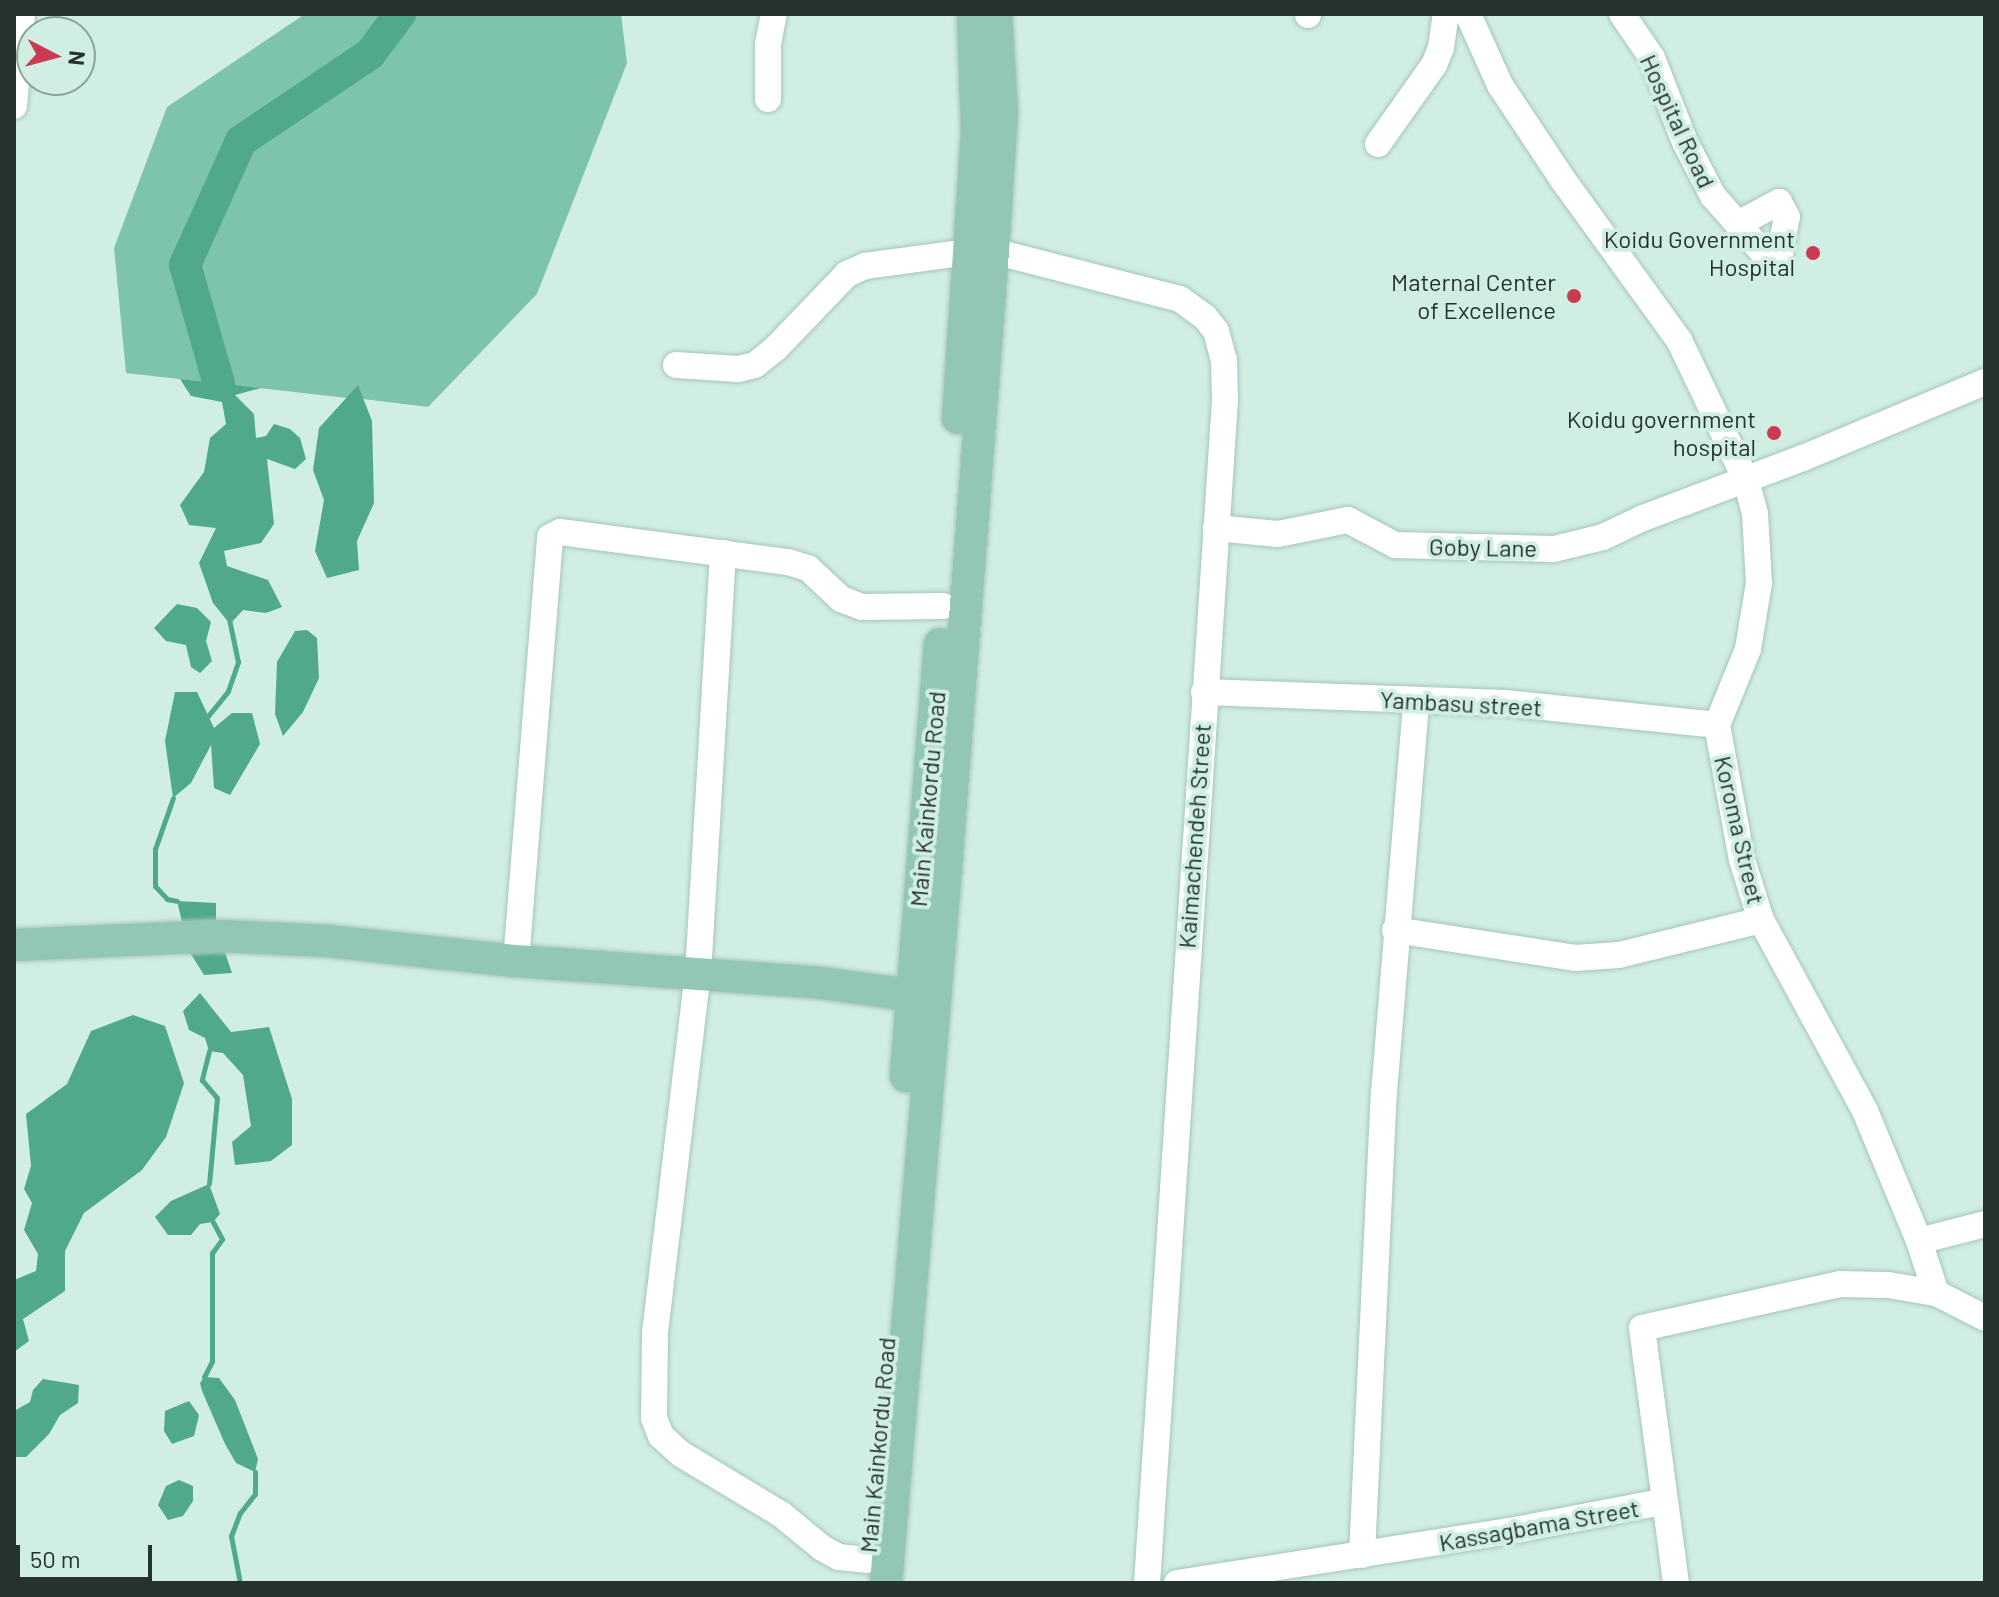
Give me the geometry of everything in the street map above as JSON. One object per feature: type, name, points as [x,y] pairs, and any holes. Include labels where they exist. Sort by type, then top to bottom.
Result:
[{"type":"main road","points":[[973,14],[981,251]]},
{"type":"main road","points":[[944,734],[981,251],[1002,112],[996,14]]},
{"type":"main road","name":"Main Kainkordu Road","points":[[873,1575],[893,1376],[944,734],[943,606],[968,432]]},
{"type":"main road","points":[[14,945],[220,936],[328,941],[516,961],[698,972],[923,997]]},
{"type":"street","points":[[14,106],[22,14]]},
{"type":"street","points":[[768,99],[768,44],[774,14]]},
{"type":"street","points":[[1378,144],[1434,65],[1441,48],[1446,14]]},
{"type":"street","name":"Koroma Street","points":[[1468,14],[1500,85],[1563,180],[1679,340],[1746,480],[1755,514],[1759,583],[1748,649],[1717,725],[1742,860],[1761,920],[1865,1111],[1919,1241],[1936,1293]]},
{"type":"street","name":"Hospital Road","points":[[1622,14],[1652,58],[1685,142],[1713,196],[1738,224]]},
{"type":"street","points":[[676,365],[738,369],[755,365],[776,348],[847,274],[865,266],[981,251]]},
{"type":"street","name":"Kaimachendeh Street","points":[[981,251],[1180,299],[1205,317],[1216,331],[1224,360],[1225,400],[1147,1583]]},
{"type":"street","name":"Goby Lane","points":[[1216,528],[1278,534],[1348,520],[1395,545],[1554,549],[1603,537],[1643,518],[1746,480],[1985,382]]},
{"type":"street","points":[[516,961],[550,537],[560,532],[723,553],[808,568],[841,599],[862,607],[943,606]]},
{"type":"street","points":[[723,553],[698,972],[655,1334],[654,1418],[661,1436],[681,1454],[782,1515],[822,1548],[873,1575]]},
{"type":"street","name":"Yambasu street","points":[[1204,692],[1505,703],[1717,725]]},
{"type":"street","points":[[1362,1555],[1377,1213],[1395,930],[1416,700]]},
{"type":"street","points":[[1395,930],[1575,958],[1619,955],[1761,920]]},
{"type":"street","points":[[1919,1241],[1985,1224]]},
{"type":"street","name":"Kassagbama Street","points":[[1177,1583],[1362,1555],[1662,1502],[1642,1328],[1840,1284],[1888,1285],[1936,1293],[1985,1318]]},
{"type":"street","points":[[1662,1502],[1676,1583]]},
{"type":"shaded area","points":[[305,14],[621,14],[627,63],[537,294],[428,407],[363,399],[358,386],[347,398],[126,373],[114,248],[167,107]]},
{"type":"shaded area","points":[[180,379],[261,388],[235,395],[254,414],[256,438],[266,436],[274,424],[290,429],[300,438],[306,459],[295,469],[267,459],[274,524],[261,543],[224,551],[227,566],[268,580],[282,607],[266,613],[243,610],[230,624],[213,603],[199,563],[216,528],[189,525],[180,505],[204,472],[210,438],[226,424],[222,402],[191,396]]},
{"type":"shaded area","points":[[358,385],[372,421],[374,503],[357,541],[359,570],[327,578],[315,551],[324,500],[313,470],[319,428]]},
{"type":"shaded area","points":[[177,604],[197,608],[211,622],[206,641],[212,661],[200,673],[191,667],[186,645],[166,641],[154,628]]},
{"type":"shaded area","points":[[307,630],[317,638],[319,678],[303,712],[283,736],[275,714],[277,662],[295,631]]},
{"type":"shaded area","points":[[175,692],[197,692],[214,728],[232,713],[252,713],[260,744],[230,795],[214,788],[211,745],[191,783],[173,798],[165,741]]},
{"type":"shaded area","points":[[177,901],[216,903],[216,926],[232,973],[204,975],[189,951]]},
{"type":"shaded area","points":[[200,993],[231,1032],[269,1027],[292,1099],[292,1145],[271,1161],[235,1165],[232,1142],[251,1126],[243,1075],[223,1053],[209,1051],[205,1038],[189,1030],[183,1011]]},
{"type":"shaded area","points":[[133,1015],[165,1026],[184,1083],[166,1137],[142,1170],[84,1213],[65,1251],[65,1291],[23,1319],[29,1341],[14,1352],[14,1280],[36,1271],[38,1254],[24,1230],[32,1203],[24,1189],[31,1166],[26,1114],[67,1084],[91,1031]]},
{"type":"shaded area","points":[[209,1184],[220,1214],[213,1222],[200,1224],[191,1235],[168,1235],[155,1217],[171,1201]]},
{"type":"shaded area","points":[[204,1377],[219,1378],[235,1400],[258,1459],[255,1472],[236,1463],[225,1444],[202,1391],[200,1383]]},
{"type":"shaded area","points":[[43,1379],[79,1385],[78,1403],[60,1415],[49,1434],[26,1457],[14,1457],[14,1411],[30,1402],[33,1390]]},
{"type":"shaded area","points":[[189,1401],[199,1415],[194,1436],[172,1444],[164,1431],[165,1411]]},
{"type":"shaded area","points":[[179,1480],[193,1486],[193,1501],[183,1516],[168,1520],[158,1505],[166,1486]]},
{"type":"waterway","points":[[219,384],[185,265],[241,141],[370,54],[400,14]]},
{"type":"waterway","points":[[208,716],[228,691],[238,662],[229,619]]},
{"type":"waterway","points":[[173,798],[155,849],[155,886],[167,899],[177,901]]},
{"type":"waterway","points":[[209,1051],[202,1080],[217,1098],[209,1184]]},
{"type":"waterway","points":[[204,1377],[212,1361],[212,1253],[222,1239],[213,1222]]},
{"type":"waterway","points":[[240,1583],[231,1536],[240,1513],[255,1494],[255,1472]]},
{"type":"place","name":"Koidu Government Hospital","points":[[1813,253]]},
{"type":"place","name":"Maternal Center of Excellence","points":[[1574,296]]},
{"type":"place","name":"Koidu government hospital","points":[[1774,433]]}]
